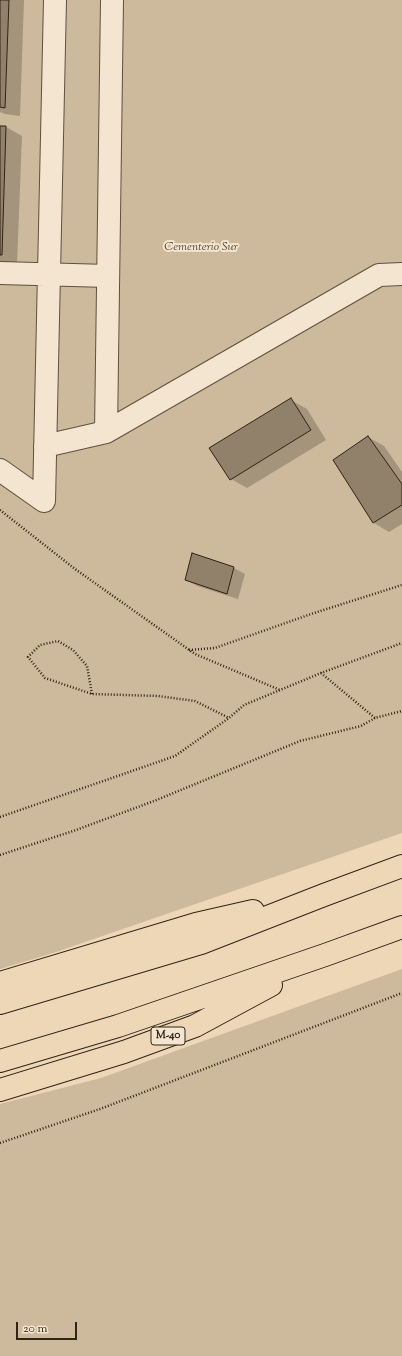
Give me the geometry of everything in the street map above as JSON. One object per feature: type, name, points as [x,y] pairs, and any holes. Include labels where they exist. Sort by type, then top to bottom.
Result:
[{"type":"highway","points":[[0,1003],[201,943],[402,866]]},
{"type":"highway","points":[[0,983],[196,924],[324,895]]},
{"type":"highway","name":"M-40","points":[[0,1061],[118,1026],[402,927]]},
{"type":"highway","name":"M-40","points":[[0,1090],[124,1052],[195,1026],[325,955]]},
{"type":"lane","points":[[0,470],[44,501],[55,0]]},
{"type":"lane","points":[[106,432],[112,0]]},
{"type":"lane","points":[[0,273],[108,276]]},
{"type":"lane","points":[[45,446],[106,432],[379,275],[402,274]]},
{"type":"path","points":[[0,510],[75,569],[188,650],[280,690]]},
{"type":"path","points":[[188,650],[215,648],[312,614],[402,585]]},
{"type":"path","points":[[92,694],[87,666],[73,650],[58,641],[40,644],[28,657],[45,678],[92,694],[158,696],[195,701],[229,718]]},
{"type":"path","points":[[0,817],[175,756],[229,718],[244,705],[321,673],[402,643]]},
{"type":"path","points":[[321,673],[375,718]]},
{"type":"path","points":[[0,855],[76,830],[154,801],[300,741],[361,726],[375,718],[402,710]]},
{"type":"path","points":[[0,1143],[100,1109],[402,994]]},
{"type":"green space","name":"Cementerio Sur","points":[[0,0],[402,0],[402,833],[53,953],[0,969]]},
{"type":"green space","points":[[402,969],[402,1356],[0,1356],[0,1104],[101,1078]]},
{"type":"building","points":[[0,0],[9,0],[5,108],[0,107]]},
{"type":"building","points":[[0,126],[6,126],[2,255],[0,255]]},
{"type":"building","points":[[291,398],[311,430],[230,480],[209,448]]},
{"type":"building","points":[[368,436],[402,484],[402,505],[373,523],[333,460]]},
{"type":"building","points":[[192,553],[234,567],[227,594],[185,580]]}]
